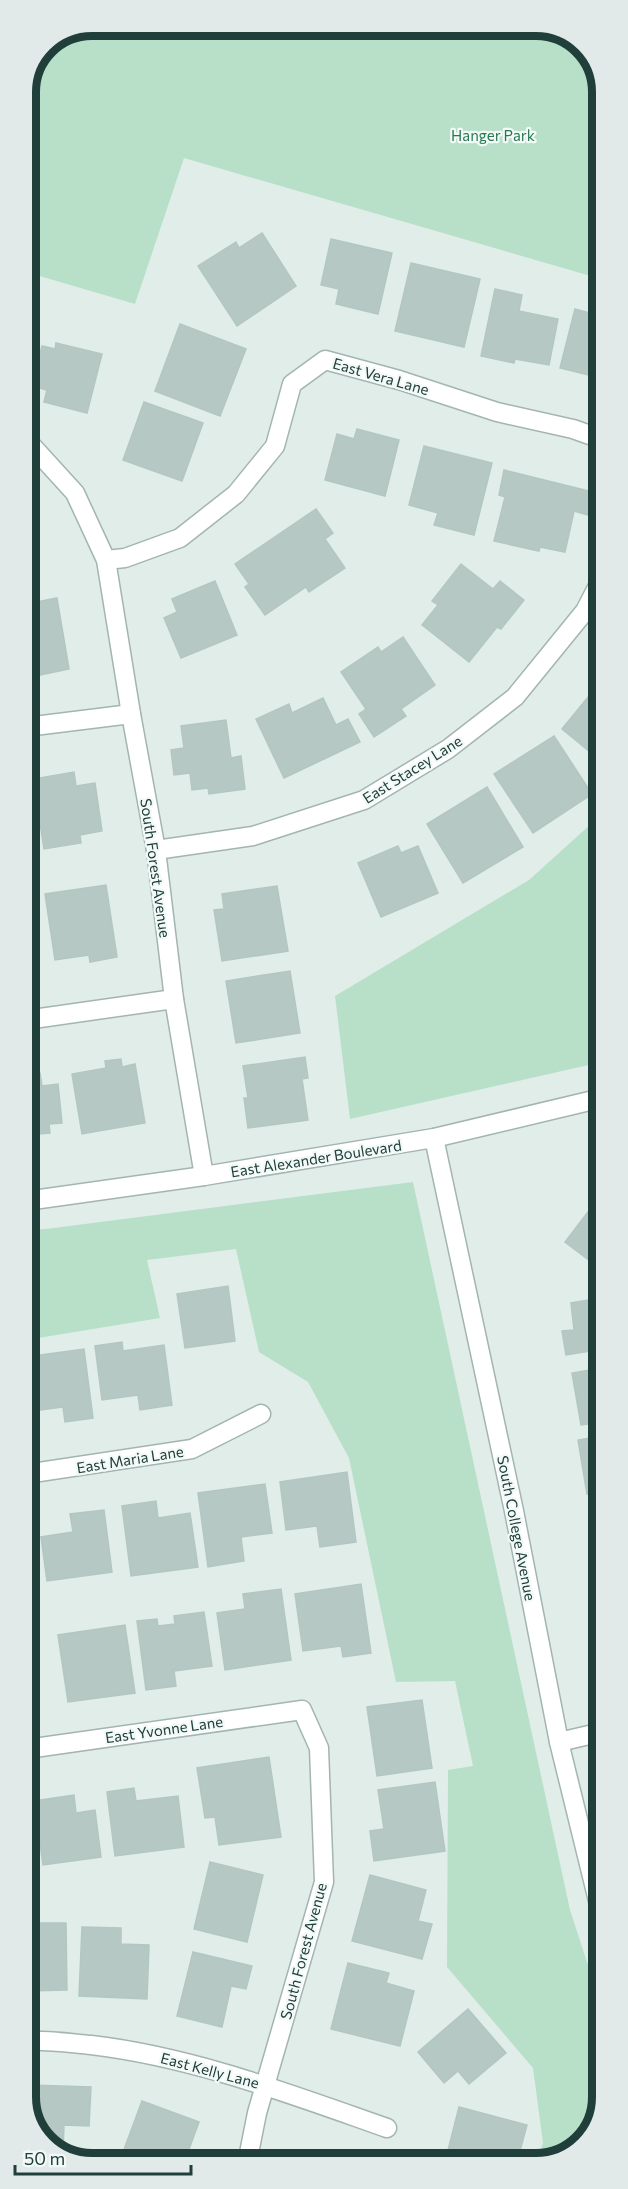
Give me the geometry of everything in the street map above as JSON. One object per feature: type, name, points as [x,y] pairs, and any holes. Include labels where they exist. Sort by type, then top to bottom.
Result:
[{"type":"street","name":"East Vera Lane","points":[[106,560],[125,558],[180,538],[236,494],[275,446],[292,384],[325,360],[399,380],[497,412],[573,429],[592,436]]},
{"type":"street","points":[[36,450],[75,493],[106,560]]},
{"type":"street","name":"South Forest Avenue","points":[[106,560],[156,850],[174,999],[204,1176]]},
{"type":"street","name":"East Stacey Lane","points":[[156,850],[253,836],[364,801],[448,749],[514,698],[585,611],[592,598]]},
{"type":"street","points":[[36,726],[131,714]]},
{"type":"street","points":[[36,1019],[174,999]]},
{"type":"street","name":"East Alexander Boulevard","points":[[36,1200],[204,1176],[434,1138],[592,1100]]},
{"type":"street","name":"South College Avenue","points":[[434,1138],[514,1511],[559,1742],[592,1876]]},
{"type":"street","name":"East Maria Lane","points":[[36,1472],[192,1449],[261,1414]]},
{"type":"street","name":"South Forest Avenue","points":[[249,2153],[257,2113],[267,2085],[324,1882],[319,1748],[302,1710]]},
{"type":"street","name":"East Yvonne Lane","points":[[36,1748],[302,1710]]},
{"type":"street","points":[[559,1742],[592,1734]]},
{"type":"street","name":"East Kelly Lane","points":[[36,2040],[134,2050],[267,2085],[387,2128]]},
{"type":"green space","name":"Hanger Park","points":[[92,36],[540,36],[564,43],[585,64],[592,92],[592,276],[184,158],[135,304],[36,275],[37,81],[40,70],[52,52],[70,40]]},
{"type":"green space","points":[[592,823],[592,1064],[350,1119],[335,996],[529,880]]},
{"type":"green space","points":[[413,1182],[570,1910],[592,1977],[591,2108],[581,2131],[567,2144],[558,2149],[539,2153],[543,2143],[533,2068],[447,1967],[448,1770],[473,1766],[455,1681],[396,1682],[349,1458],[308,1382],[259,1352],[236,1249],[147,1260],[160,1318],[36,1338],[36,1230]]},
{"type":"building","points":[[262,233],[296,286],[237,326],[198,266],[236,242],[239,248]]},
{"type":"building","points":[[331,239],[392,253],[378,314],[336,304],[339,289],[321,285]]},
{"type":"building","points":[[411,263],[480,279],[464,347],[395,331]]},
{"type":"building","points":[[495,289],[522,295],[519,311],[558,319],[549,365],[515,359],[514,363],[481,356]]},
{"type":"building","points":[[575,309],[592,314],[592,376],[560,368]]},
{"type":"building","points":[[180,324],[246,349],[220,416],[155,391]]},
{"type":"building","points":[[56,343],[102,354],[87,413],[44,402],[47,390],[36,387],[36,370],[42,346],[55,349]]},
{"type":"building","points":[[144,402],[203,423],[182,481],[123,460]]},
{"type":"building","points":[[357,429],[399,440],[385,496],[325,480],[337,434],[354,439]]},
{"type":"building","points":[[424,446],[492,463],[474,535],[434,525],[438,513],[409,505]]},
{"type":"building","points":[[504,470],[592,492],[588,515],[574,511],[565,552],[540,547],[539,551],[494,541],[505,497],[499,495]]},
{"type":"building","points":[[316,509],[333,533],[325,539],[345,568],[309,592],[306,587],[265,615],[245,587],[249,584],[235,564]]},
{"type":"building","points":[[461,564],[493,589],[500,581],[524,600],[501,629],[497,627],[469,662],[422,625],[438,605],[432,601]]},
{"type":"building","points":[[215,581],[237,635],[181,658],[164,618],[177,612],[172,599]]},
{"type":"building","points":[[57,598],[69,669],[36,676],[36,602]]},
{"type":"building","points":[[403,637],[435,685],[401,709],[406,716],[374,737],[359,714],[366,709],[341,672],[378,647],[381,652]]},
{"type":"building","points":[[592,692],[592,754],[562,729]]},
{"type":"building","points":[[323,698],[336,725],[348,719],[360,742],[284,778],[256,719],[289,704],[292,713]]},
{"type":"building","points":[[226,720],[231,758],[241,756],[245,789],[209,794],[208,788],[192,790],[190,773],[174,775],[171,750],[184,748],[181,726]]},
{"type":"building","points":[[554,736],[592,794],[533,833],[494,774]]},
{"type":"building","points":[[74,772],[76,786],[95,783],[102,831],[80,835],[81,843],[44,849],[36,798],[36,778]]},
{"type":"building","points":[[487,787],[523,847],[463,883],[427,824]]},
{"type":"building","points":[[398,846],[401,853],[418,846],[438,893],[381,917],[358,863]]},
{"type":"building","points":[[106,885],[117,957],[90,962],[89,955],[55,960],[45,894]]},
{"type":"building","points":[[277,886],[288,951],[222,961],[214,910],[224,909],[222,894]]},
{"type":"building","points":[[290,971],[300,1033],[236,1043],[226,981]]},
{"type":"building","points":[[305,1057],[308,1078],[302,1079],[308,1120],[248,1128],[244,1098],[248,1098],[243,1066]]},
{"type":"building","points":[[121,1059],[122,1067],[135,1064],[145,1123],[82,1134],[72,1074],[106,1068],[105,1061]]},
{"type":"building","points":[[36,1073],[40,1073],[42,1086],[58,1084],[62,1123],[49,1124],[50,1133],[36,1134]]},
{"type":"building","points":[[592,1207],[592,1262],[565,1242]]},
{"type":"building","points":[[228,1286],[235,1341],[185,1348],[177,1294]]},
{"type":"building","points":[[592,1300],[592,1351],[566,1355],[562,1331],[574,1330],[571,1303]]},
{"type":"building","points":[[122,1342],[123,1351],[164,1345],[172,1405],[140,1410],[138,1395],[102,1400],[95,1346]]},
{"type":"building","points":[[84,1349],[93,1418],[65,1422],[63,1407],[36,1411],[36,1356]]},
{"type":"building","points":[[592,1370],[592,1423],[581,1425],[572,1373]]},
{"type":"building","points":[[592,1438],[592,1493],[587,1494],[578,1440]]},
{"type":"building","points":[[347,1472],[356,1542],[320,1547],[317,1526],[286,1530],[280,1482]]},
{"type":"building","points":[[265,1484],[272,1533],[241,1537],[244,1561],[208,1567],[198,1493]]},
{"type":"building","points":[[156,1501],[158,1518],[190,1513],[198,1567],[131,1576],[122,1506]]},
{"type":"building","points":[[104,1510],[112,1572],[47,1581],[41,1537],[73,1532],[70,1514]]},
{"type":"building","points":[[361,1584],[371,1653],[343,1657],[341,1646],[303,1651],[295,1594]]},
{"type":"building","points":[[281,1589],[291,1660],[225,1670],[217,1613],[245,1609],[243,1594]]},
{"type":"building","points":[[204,1612],[212,1666],[174,1671],[176,1686],[146,1690],[137,1621],[157,1619],[158,1626],[175,1624],[174,1616]]},
{"type":"building","points":[[125,1625],[135,1693],[68,1702],[58,1635]]},
{"type":"building","points":[[36,1686],[39,1706],[36,1706]]},
{"type":"building","points":[[422,1700],[432,1768],[377,1776],[367,1707]]},
{"type":"building","points":[[269,1757],[281,1837],[219,1845],[215,1817],[205,1818],[197,1768]]},
{"type":"building","points":[[435,1782],[445,1851],[374,1861],[370,1831],[384,1829],[378,1790]]},
{"type":"building","points":[[134,1788],[136,1801],[178,1796],[184,1847],[115,1856],[107,1792]]},
{"type":"building","points":[[74,1795],[76,1813],[95,1810],[101,1857],[43,1865],[36,1801]]},
{"type":"building","points":[[210,1862],[263,1875],[247,1942],[194,1929]]},
{"type":"building","points":[[370,1875],[426,1890],[418,1921],[432,1924],[422,1959],[352,1941]]},
{"type":"building","points":[[36,1923],[66,1923],[67,1990],[36,1991]]},
{"type":"building","points":[[82,1927],[121,1928],[121,1944],[149,1945],[147,1999],[79,1996]]},
{"type":"building","points":[[193,1952],[252,1966],[246,1989],[231,1986],[222,2027],[177,2016]]},
{"type":"building","points":[[348,1963],[389,1973],[386,1983],[414,1991],[400,2046],[331,2029]]},
{"type":"building","points":[[468,2009],[506,2053],[469,2084],[458,2071],[444,2083],[418,2052]]},
{"type":"building","points":[[36,2085],[91,2087],[89,2126],[64,2125],[63,2145],[47,2131],[40,2119]]},
{"type":"building","points":[[142,2101],[199,2122],[188,2153],[123,2153]]},
{"type":"building","points":[[459,2107],[527,2125],[519,2153],[447,2153]]}]
